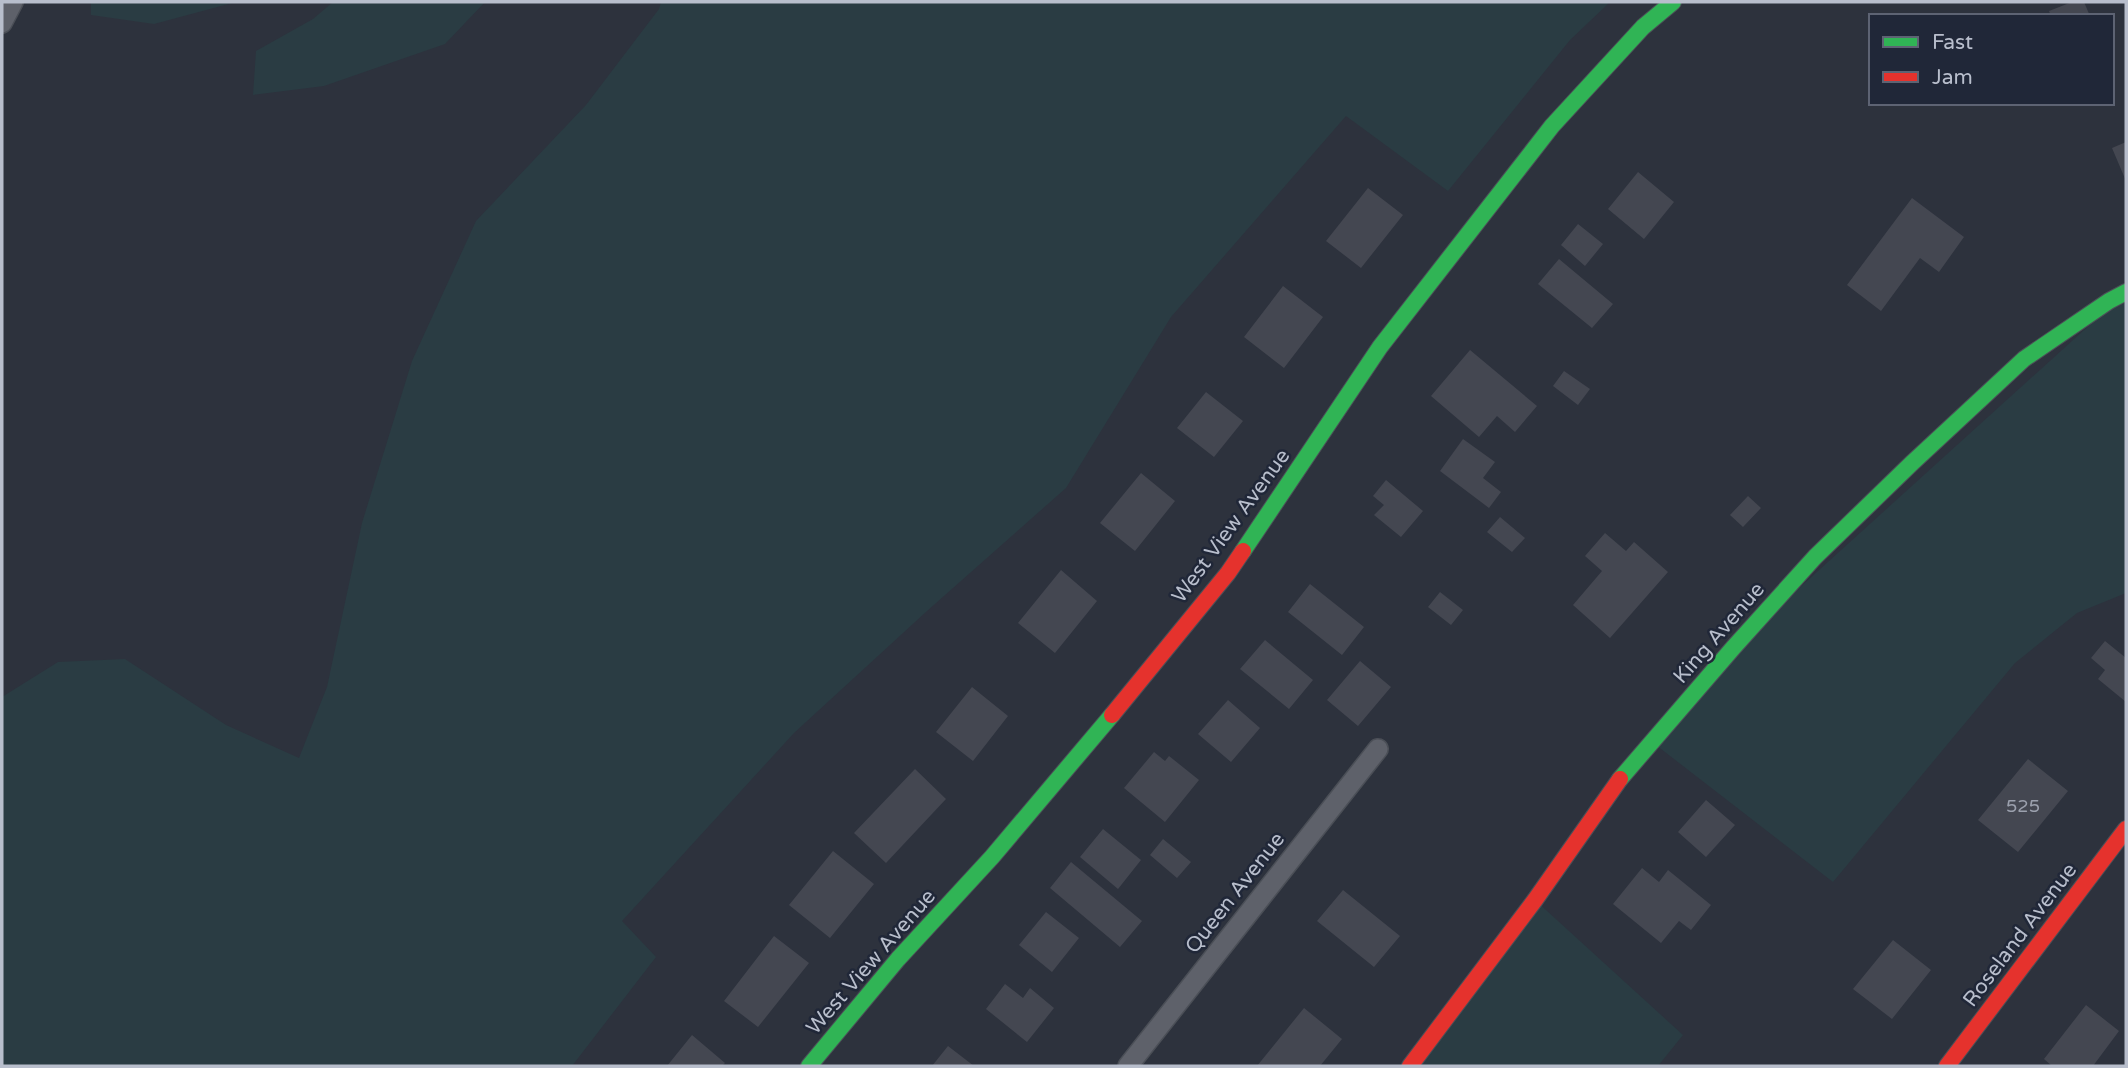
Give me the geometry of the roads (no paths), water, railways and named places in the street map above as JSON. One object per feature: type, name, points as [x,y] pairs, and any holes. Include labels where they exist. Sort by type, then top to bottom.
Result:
[{"type":"street","name":"West View Avenue","points":[[808,1066],[898,960],[1001,847],[1228,573],[1380,347],[1552,126],[1643,27],[1673,2]]},
{"type":"street","name":"King Avenue","points":[[1410,1066],[1535,900],[1619,780],[1815,557],[2024,359],[2126,292]]},
{"type":"street","name":"Roseland Avenue","points":[[1947,1066],[2126,829]]},
{"type":"lane","points":[[2,23],[13,2]]},
{"type":"lane","name":"Queen Avenue","points":[[1129,1066],[1378,749]]}]
